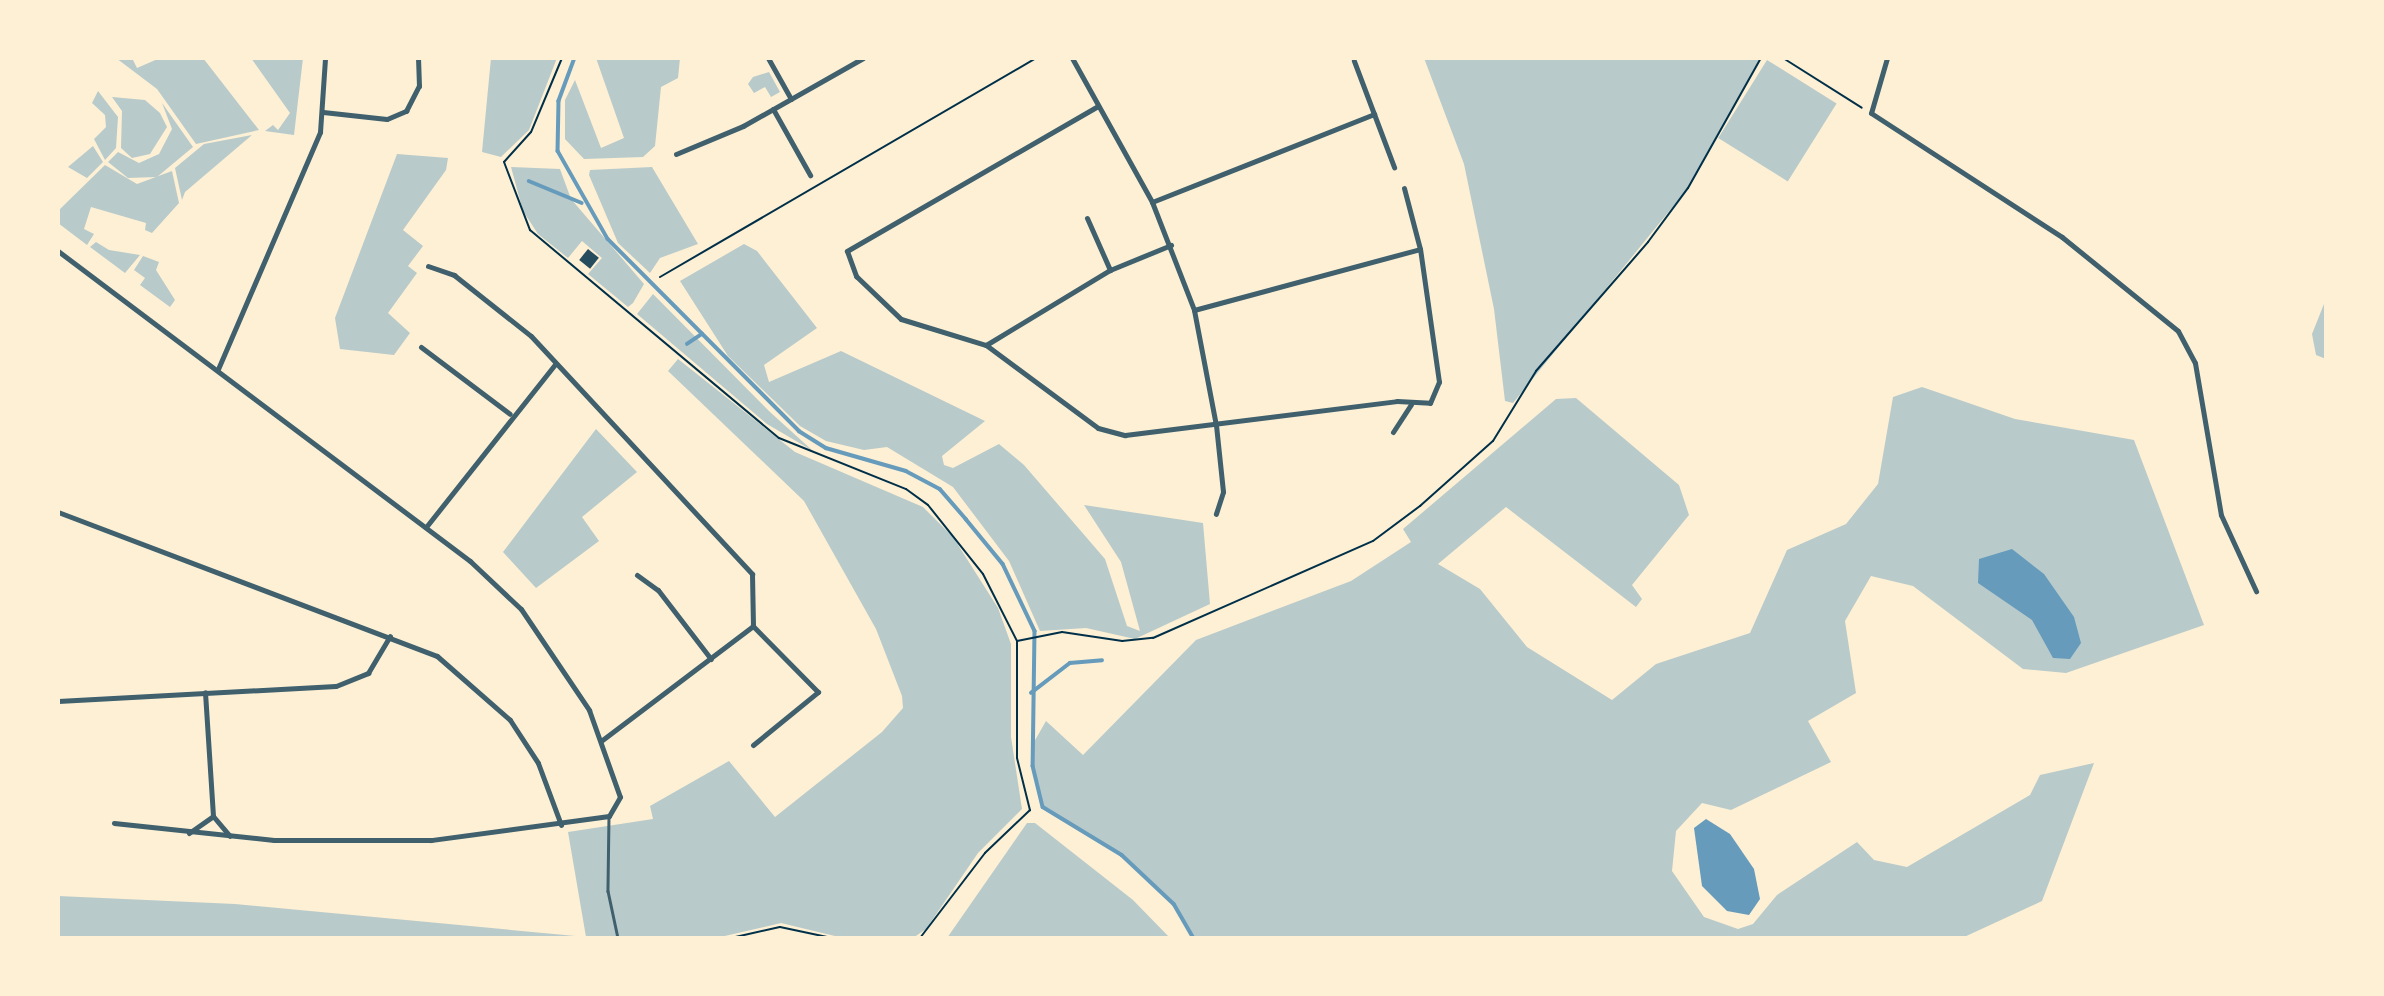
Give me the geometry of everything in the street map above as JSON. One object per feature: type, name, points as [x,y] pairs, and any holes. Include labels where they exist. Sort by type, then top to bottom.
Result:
[{"type":"street","points":[[219,369],[320,132],[325,58]]},
{"type":"street","points":[[323,112],[387,119],[406,111],[419,86],[418,58]]},
{"type":"street","points":[[768,58],[790,99]]},
{"type":"street","points":[[676,154],[774,109],[863,58]]},
{"type":"street","points":[[1072,58],[1152,202],[1171,245],[1194,310],[1216,425],[1223,492],[1216,514]]},
{"type":"street","points":[[1887,58],[1871,113],[2062,237],[2178,331],[2195,363],[2221,515],[2256,591]]},
{"type":"street","points":[[1354,61],[1394,167]]},
{"type":"street","points":[[1098,106],[846,251],[856,276],[901,319],[986,345],[1098,429],[1125,435],[1430,403],[1439,382],[1433,316],[1420,249],[1404,188]]},
{"type":"street","points":[[774,109],[810,175]]},
{"type":"street","points":[[1152,202],[1374,114]]},
{"type":"street","points":[[1087,218],[1110,270]]},
{"type":"street","points":[[986,345],[1110,270],[1171,245]]},
{"type":"street","points":[[1194,310],[1420,249]]},
{"type":"street","points":[[58,251],[219,369],[426,527],[521,609],[557,654],[602,740],[620,797],[609,816],[561,825],[431,840],[230,836],[114,823]]},
{"type":"street","points":[[428,266],[454,275],[501,308],[748,564],[757,597],[754,626],[602,740]]},
{"type":"street","points":[[421,347],[510,414]]},
{"type":"street","points":[[426,527],[510,414],[556,363]]},
{"type":"street","points":[[1393,432],[1411,404]]},
{"type":"street","points":[[58,512],[437,656],[502,711],[538,763],[561,825]]},
{"type":"street","points":[[637,575],[658,590],[711,659]]},
{"type":"street","points":[[753,745],[818,692],[754,626]]},
{"type":"street","points":[[58,701],[355,681],[378,662],[390,636]]},
{"type":"street","points":[[205,692],[213,816],[230,836]]},
{"type":"street","points":[[189,833],[213,816]]},
{"type":"lane","points":[[609,816],[608,891],[618,938]]},
{"type":"path","points":[[562,58],[531,132],[504,162],[530,230],[779,438],[906,489],[928,505],[970,554],[1018,641],[1017,758],[1030,810],[985,853],[920,938]]},
{"type":"path","points":[[660,277],[1037,58]]},
{"type":"path","points":[[1018,641],[1051,634],[1153,638],[1363,547],[1420,506],[1493,441],[1536,371],[1648,242],[1688,188],[1761,58]]},
{"type":"path","points":[[1783,58],[1871,113]]},
{"type":"path","points":[[731,938],[780,927],[832,938]]},
{"type":"shaded area","points":[[116,58],[132,58],[137,68],[160,58],[203,58],[259,130],[196,144],[157,89]]},
{"type":"shaded area","points":[[251,58],[303,58],[294,135],[265,131],[273,125],[278,130],[290,113]]},
{"type":"shaded area","points":[[491,58],[557,58],[529,130],[501,157],[482,152]]},
{"type":"shaded area","points":[[596,58],[680,58],[678,78],[661,87],[655,146],[643,157],[584,159],[565,139],[565,100],[575,80],[601,148],[624,138]]},
{"type":"shaded area","points":[[1424,58],[1761,58],[1688,188],[1513,403],[1505,401],[1494,309],[1464,164]]},
{"type":"shaded area","points":[[1767,60],[1837,103],[1788,181],[1718,138]]},
{"type":"shaded area","points":[[769,72],[780,92],[771,97],[765,87],[754,93],[748,84],[753,77]]},
{"type":"shaded area","points":[[98,91],[118,117],[116,148],[105,160],[94,139],[106,127],[105,115],[92,103]]},
{"type":"shaded area","points":[[112,97],[145,100],[160,113],[167,127],[150,154],[132,158],[121,148],[122,111]]},
{"type":"shaded area","points":[[162,103],[193,147],[157,177],[128,178],[108,162],[118,152],[139,163],[159,154],[172,129]]},
{"type":"shaded area","points":[[252,135],[185,192],[182,200],[175,168],[204,144]]},
{"type":"shaded area","points":[[93,146],[103,162],[87,178],[68,167]]},
{"type":"shaded area","points":[[397,154],[448,158],[446,170],[403,230],[423,246],[408,266],[417,273],[388,313],[410,333],[394,355],[340,349],[335,318]]},
{"type":"shaded area","points":[[105,165],[137,184],[172,171],[179,203],[152,233],[145,230],[146,223],[91,207],[84,229],[94,234],[87,245],[58,223],[58,211]]},
{"type":"shaded area","points":[[511,167],[560,169],[571,199],[644,284],[633,303],[628,307],[588,274],[602,258],[582,241],[568,258],[538,234],[523,211]]},
{"type":"shaded area","points":[[652,167],[698,244],[660,258],[650,273],[618,243],[589,175],[590,170]]},
{"type":"shaded area","points":[[96,242],[109,250],[140,255],[125,273],[90,247]]},
{"type":"shaded area","points":[[744,244],[757,251],[817,328],[764,365],[769,382],[841,351],[985,421],[942,456],[944,465],[953,468],[999,444],[1024,465],[1105,559],[1127,626],[1140,631],[1121,562],[1084,505],[1203,523],[1210,604],[1135,639],[1086,628],[1040,631],[1009,561],[953,487],[887,447],[864,450],[826,441],[800,426],[728,356],[680,281]]},
{"type":"shaded area","points":[[143,256],[159,262],[156,270],[175,300],[170,307],[140,285],[145,278],[134,270]]},
{"type":"shaded area","points":[[653,294],[770,412],[813,451],[767,424],[637,314]]},
{"type":"shaded area","points":[[2326,299],[2326,359],[2316,355],[2312,334]]},
{"type":"shaded area","points":[[678,359],[795,452],[923,507],[953,537],[998,608],[1011,644],[1011,737],[1022,809],[978,853],[926,929],[913,938],[839,937],[781,923],[716,938],[58,938],[58,896],[235,904],[586,937],[568,832],[653,819],[650,806],[729,761],[775,817],[882,732],[903,708],[902,696],[876,629],[804,501],[668,371]]},
{"type":"shaded area","points":[[1922,387],[2015,419],[2134,440],[2204,625],[2066,673],[2023,669],[1913,586],[1871,576],[1845,621],[1856,693],[1808,721],[1831,762],[1731,810],[1702,803],[1676,831],[1672,871],[1704,917],[1738,929],[1753,924],[1777,895],[1857,842],[1874,860],[1907,867],[2030,795],[2040,775],[2094,763],[2042,901],[1962,938],[1194,938],[1174,904],[1122,855],[1043,807],[1033,766],[1034,742],[1046,721],[1083,755],[1196,640],[1351,581],[1411,542],[1403,529],[1556,399],[1576,398],[1679,485],[1689,515],[1632,585],[1642,599],[1636,607],[1506,507],[1438,564],[1480,589],[1527,647],[1612,700],[1656,664],[1750,633],[1787,550],[1846,524],[1878,484],[1893,397]]},
{"type":"shaded area","points":[[596,429],[637,472],[582,517],[599,541],[536,588],[503,552]]},
{"type":"shaded area","points":[[1027,823],[1035,823],[1133,900],[1170,938],[947,938]]},
{"type":"water","points":[[2012,549],[2044,574],[2074,617],[2081,643],[2070,659],[2053,658],[2032,620],[1978,583],[1979,559]]},
{"type":"water","points":[[1706,819],[1730,834],[1754,869],[1760,899],[1749,915],[1727,911],[1702,886],[1694,828]]},
{"type":"building","points":[[588,249],[599,258],[590,269],[579,260]]},
{"type":"waterway","points":[[575,58],[559,101],[558,151],[608,239],[799,431],[826,448],[906,471],[940,489],[966,519],[1003,564],[1035,631],[1033,766],[1043,807],[1122,855],[1174,904],[1194,938]]},
{"type":"waterway","points":[[529,181],[582,203]]},
{"type":"waterway","points":[[687,344],[702,334]]},
{"type":"waterway","points":[[1031,693],[1070,663],[1102,660]]}]
